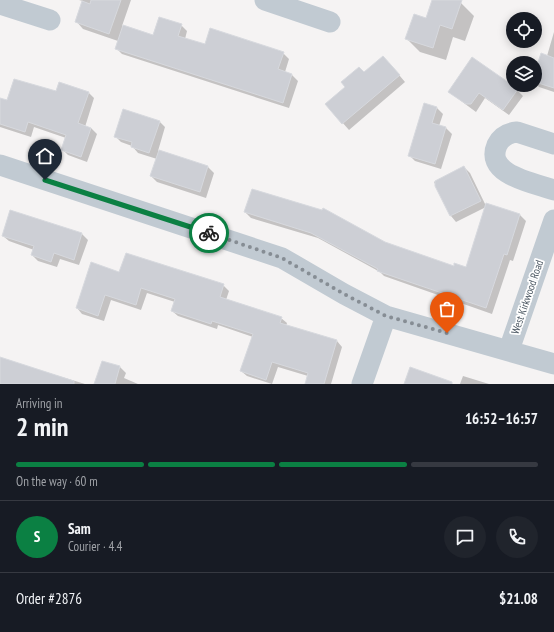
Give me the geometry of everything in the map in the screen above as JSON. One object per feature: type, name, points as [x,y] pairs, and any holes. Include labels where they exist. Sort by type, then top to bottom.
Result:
[{"type":"street","points":[[265,0],[330,22]]},
{"type":"street","points":[[0,4],[50,20]]},
{"type":"street","points":[[554,144],[517,132],[501,139],[496,149],[498,166],[506,173],[554,190]]},
{"type":"street","points":[[0,165],[282,258],[344,294],[386,316],[554,364]]},
{"type":"street","name":"West Kirkwood Road","points":[[509,350],[554,220]]},
{"type":"street","points":[[362,384],[386,316]]},
{"type":"building","points":[[91,0],[121,0],[109,34],[75,22],[82,1],[90,4]]},
{"type":"building","points":[[432,0],[462,0],[452,29],[440,25],[433,48],[405,39],[414,14],[426,18]]},
{"type":"building","points":[[159,17],[182,24],[178,36],[205,44],[210,28],[284,52],[278,69],[292,74],[283,103],[115,49],[123,25],[153,35]]},
{"type":"building","points":[[541,53],[554,58],[554,88],[542,84],[542,56],[540,56]]},
{"type":"building","points":[[383,56],[400,75],[342,124],[325,104],[345,87],[341,82],[359,67],[364,72]]},
{"type":"building","points":[[472,57],[506,81],[506,92],[516,92],[503,110],[479,93],[471,104],[466,104],[448,92]]},
{"type":"building","points":[[14,79],[56,91],[59,82],[89,92],[78,123],[91,128],[81,157],[61,150],[66,135],[28,122],[25,132],[0,124],[0,98],[7,100]]},
{"type":"building","points":[[424,103],[437,107],[432,123],[446,127],[435,164],[408,156]]},
{"type":"building","points":[[123,109],[160,121],[149,153],[131,147],[132,142],[114,137]]},
{"type":"building","points":[[159,150],[208,166],[200,192],[150,176]]},
{"type":"building","points":[[464,166],[481,201],[450,216],[435,186],[435,181]]},
{"type":"building","points":[[252,189],[322,210],[323,208],[385,242],[454,266],[454,263],[466,267],[486,203],[520,214],[507,255],[504,254],[486,308],[377,271],[378,269],[311,233],[244,212]]},
{"type":"building","points":[[10,210],[82,233],[74,260],[54,253],[51,262],[31,255],[34,246],[2,236]]},
{"type":"building","points":[[126,253],[224,284],[220,297],[282,317],[280,323],[337,340],[324,384],[305,384],[308,373],[272,362],[266,380],[240,371],[253,334],[212,321],[211,324],[171,311],[175,299],[141,288],[136,305],[105,295],[98,316],[76,308],[91,262],[119,272]]},
{"type":"building","points":[[0,357],[74,381],[74,384],[0,384]]},
{"type":"building","points":[[102,361],[120,366],[115,384],[94,384]]},
{"type":"building","points":[[410,367],[452,382],[452,384],[404,384]]},
{"type":"way so far","points":[[209,233],[282,258],[344,294],[386,316],[447,333]]},
{"type":"route","points":[[45,180],[209,233]]}]
